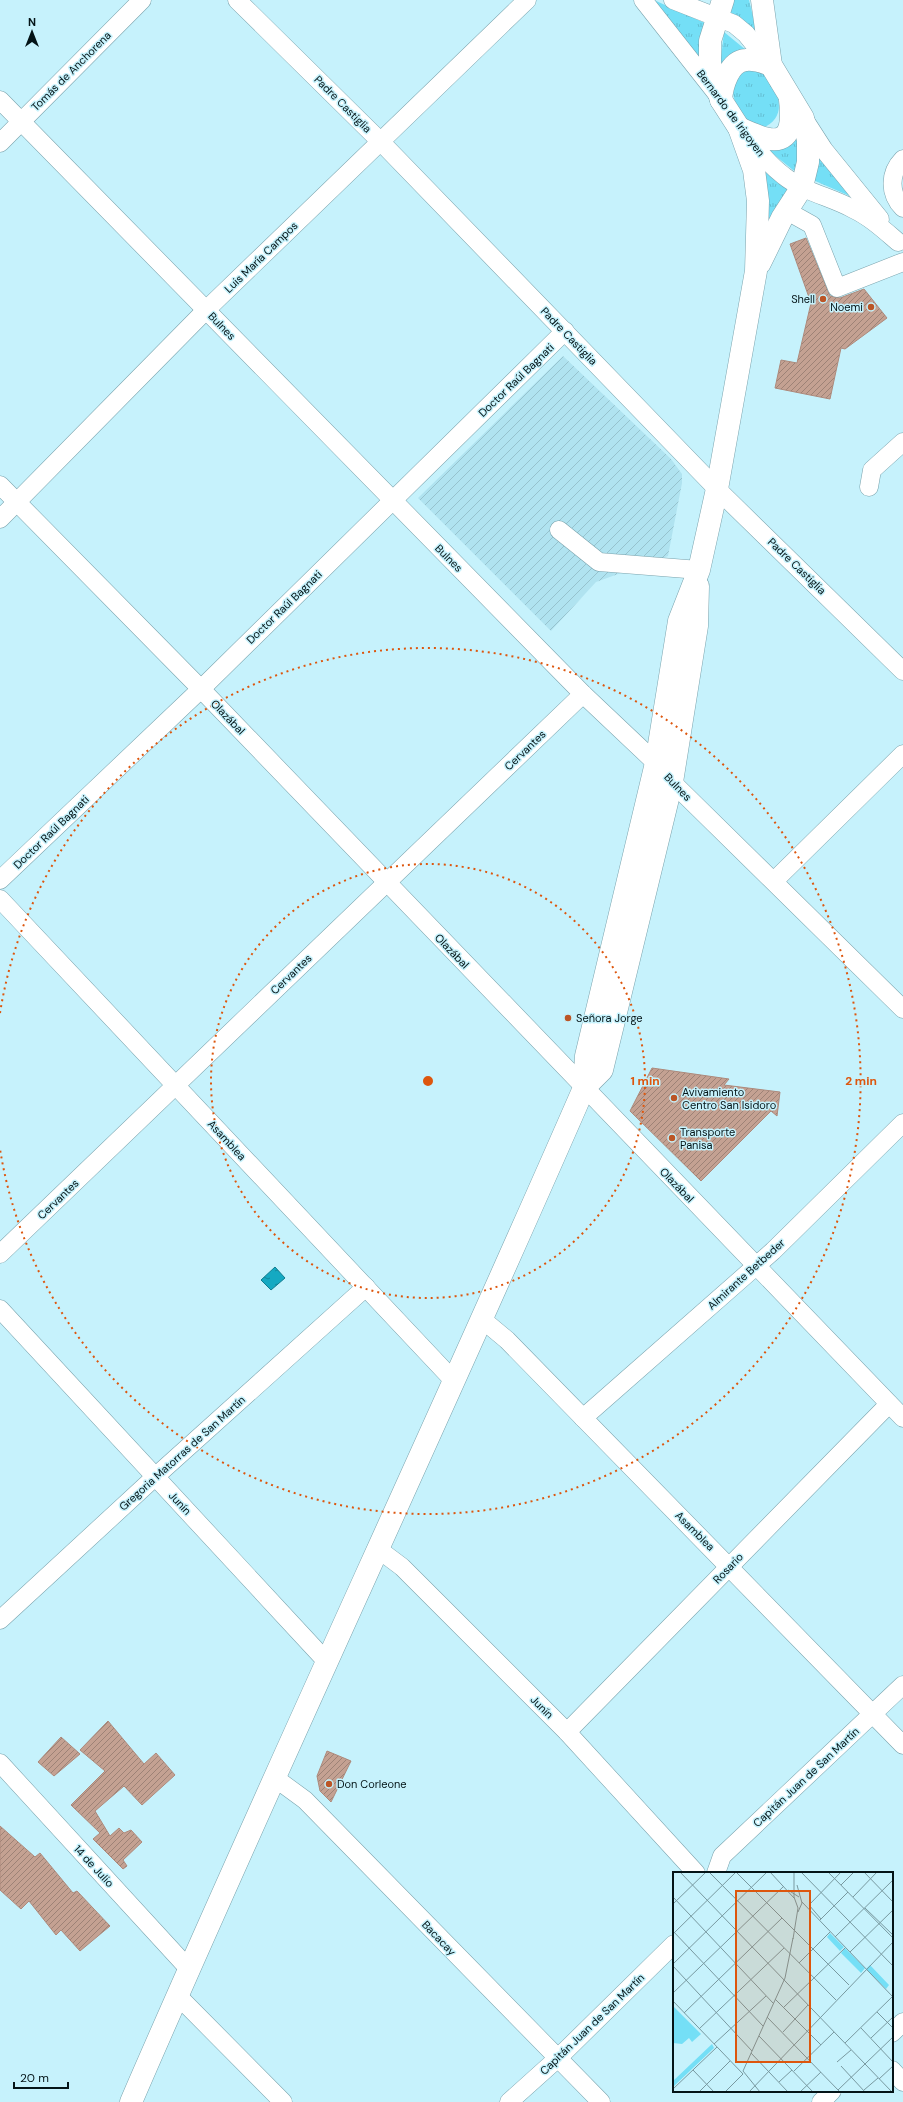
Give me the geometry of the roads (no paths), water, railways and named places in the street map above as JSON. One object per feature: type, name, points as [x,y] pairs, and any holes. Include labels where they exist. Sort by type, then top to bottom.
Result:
[{"type":"main road","points":[[721,100],[722,89],[734,66],[744,60],[755,60],[771,65],[762,0]]},
{"type":"main road","points":[[720,9],[709,54],[714,81],[721,100]]},
{"type":"main road","name":"Bernardo de Irigoyen","points":[[771,65],[803,118]]},
{"type":"main road","points":[[740,128],[761,139],[775,140],[784,136],[790,128],[792,114],[790,96]]},
{"type":"main road","name":"Bernardo de Irigoyen","points":[[721,100],[740,128]]},
{"type":"main road","points":[[756,271],[787,211],[802,187],[808,162],[808,140],[803,118]]},
{"type":"main road","points":[[131,2102],[188,1968],[483,1320],[584,1088],[586,1056],[656,763],[679,621],[699,570],[717,489],[756,271],[757,185],[740,128]]},
{"type":"main road","points":[[584,1088],[602,1070],[672,782],[697,626],[699,570]]},
{"type":"street","name":"Tomás de Anchorena","points":[[0,143],[142,0]]},
{"type":"street","name":"Padre Castiglia","points":[[237,0],[380,141],[717,489],[903,671]]},
{"type":"street","name":"Luis María Campos","points":[[0,519],[206,310],[527,0]]},
{"type":"street","name":"Bernardo de Irigoyen","points":[[643,0],[721,100]]},
{"type":"street","name":"Bernardo de Irigoyen","points":[[673,0],[720,9],[746,34],[771,65]]},
{"type":"street","name":"Bulnes","points":[[0,100],[583,694],[656,763],[672,782],[774,880],[903,1009]]},
{"type":"street","name":"Bernardo de Irigoyen","points":[[803,118],[824,150],[901,244]]},
{"type":"street","name":"Bernardo de Irigoyen","points":[[740,128],[770,164],[785,177],[802,187],[853,209],[867,217],[901,244]]},
{"type":"street","points":[[898,166],[891,183],[894,195],[903,208]]},
{"type":"street","points":[[787,211],[812,225],[837,288],[903,262]]},
{"type":"street","name":"Doctor Raúl Bagnati","points":[[0,880],[201,689],[565,331]]},
{"type":"street","points":[[869,487],[872,470],[903,442]]},
{"type":"street","name":"Olazábal","points":[[0,485],[201,689],[386,883],[903,1418]]},
{"type":"street","points":[[559,530],[599,562],[699,570]]},
{"type":"street","name":"Cervantes","points":[[0,1254],[583,694]]},
{"type":"street","points":[[774,880],[903,754]]},
{"type":"street","name":"Asamblea","points":[[0,899],[454,1381]]},
{"type":"street","name":"Almirante Betbeder","points":[[583,1418],[773,1251],[903,1123]]},
{"type":"street","name":"Gregoria Matorras de San Martín","points":[[0,1620],[156,1476],[366,1287]]},
{"type":"street","name":"Junín","points":[[0,1309],[327,1662]]},
{"type":"street","name":"Asamblea","points":[[483,1320],[507,1340],[730,1566],[903,1745]]},
{"type":"street","name":"Rosario","points":[[567,1732],[889,1404]]},
{"type":"street","name":"Junín","points":[[378,1549],[402,1567],[567,1732],[695,1872]]},
{"type":"street","name":"Capitán Juan de San Martín","points":[[716,1872],[722,1856],[903,1684]]},
{"type":"street","name":"14 de Julio","points":[[0,1763],[188,1968]]},
{"type":"street","name":"Bacacay","points":[[275,1778],[305,1800],[601,2102]]},
{"type":"street","name":"Capitán Juan de San Martín","points":[[509,2102],[558,2058],[673,1945]]},
{"type":"street","points":[[177,1995],[283,2102]]},
{"type":"street","points":[[893,2032],[903,2022]]},
{"type":"street","points":[[893,2071],[903,2082]]},
{"type":"street","points":[[821,2102],[831,2092]]},
{"type":"water","points":[[275,1267],[285,1278],[271,1290],[261,1280]]},
{"type":"place","name":"Shell","points":[[823,299]]},
{"type":"place","name":"Noemi","points":[[871,307]]},
{"type":"place","name":"Señora Jorge","points":[[568,1018]]},
{"type":"place","name":"Avivamiento Centro San Isidoro","points":[[674,1098]]},
{"type":"place","name":"Transporte Panisa","points":[[672,1138]]},
{"type":"place","name":"Don Corleone","points":[[329,1784]]}]
